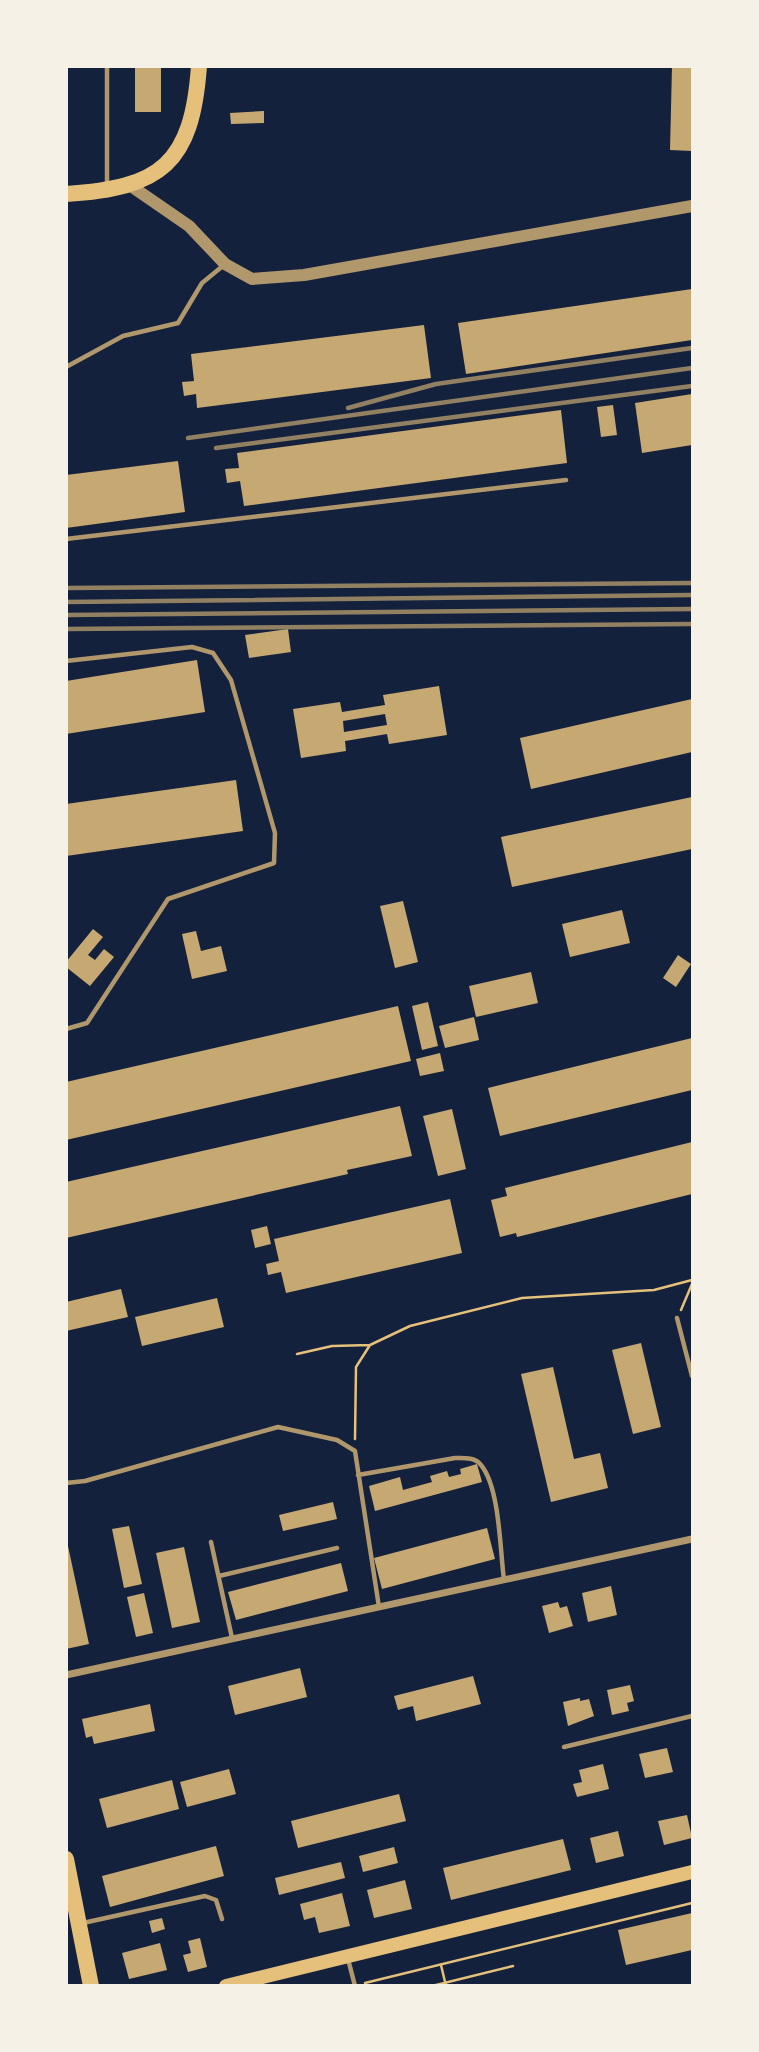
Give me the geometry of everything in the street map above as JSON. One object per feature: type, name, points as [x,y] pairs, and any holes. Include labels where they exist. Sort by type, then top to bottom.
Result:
[{"type":"highway","points":[[67,196],[131,186],[159,172],[178,151],[193,112],[199,66]]},
{"type":"highway","points":[[66,1859],[70,1896],[79,1924],[91,1986]]},
{"type":"main road","points":[[226,1986],[692,1872]]},
{"type":"street","points":[[131,186],[189,226],[225,264],[253,279],[304,275],[692,206]]},
{"type":"street","points":[[66,1675],[692,1539]]},
{"type":"lane","points":[[107,66],[107,191]]},
{"type":"lane","points":[[66,367],[123,336],[178,323],[202,283],[225,264]]},
{"type":"lane","points":[[66,539],[566,480]]},
{"type":"lane","points":[[66,661],[192,647],[213,653],[231,680],[275,833],[274,863],[168,899],[87,1023],[66,1029]]},
{"type":"lane","points":[[677,1318],[692,1376]]},
{"type":"lane","points":[[66,1483],[85,1481],[278,1427],[337,1440],[355,1451],[379,1608]]},
{"type":"lane","points":[[358,1475],[455,1458],[471,1459],[481,1465],[493,1492],[504,1581]]},
{"type":"lane","points":[[211,1542],[232,1638]]},
{"type":"lane","points":[[219,1576],[337,1548]]},
{"type":"lane","points":[[564,1747],[692,1716]]},
{"type":"lane","points":[[79,1924],[205,1896],[216,1900],[222,1919]]},
{"type":"lane","points":[[348,1958],[355,1986]]},
{"type":"path","points":[[677,1318],[692,1282]]},
{"type":"path","points":[[297,1354],[332,1346],[370,1345],[410,1326],[522,1298],[654,1290],[692,1282]]},
{"type":"path","points":[[355,1451],[356,1367],[370,1345]]},
{"type":"path","points":[[355,1986],[692,1903]]},
{"type":"path","points":[[441,1965],[446,1984]]},
{"type":"path","points":[[432,1986],[513,1966]]},
{"type":"building","points":[[135,66],[161,66],[161,112],[135,112]]},
{"type":"building","points":[[672,66],[692,66],[692,151],[670,150]]},
{"type":"building","points":[[264,111],[264,123],[231,124],[230,113]]},
{"type":"building","points":[[692,289],[692,340],[466,374],[458,323]]},
{"type":"building","points":[[424,325],[431,378],[197,408],[196,394],[184,396],[182,382],[194,381],[191,354]]},
{"type":"building","points":[[692,394],[692,445],[642,453],[635,403]]},
{"type":"building","points":[[613,405],[617,435],[601,437],[597,407]]},
{"type":"building","points":[[561,410],[567,463],[244,506],[240,481],[227,483],[225,469],[239,468],[237,453]]},
{"type":"building","points":[[178,461],[185,512],[66,528],[66,475]]},
{"type":"building","points":[[288,629],[291,652],[249,658],[245,635]]},
{"type":"building","points":[[197,660],[205,712],[66,734],[66,681]]},
{"type":"building","points":[[439,686],[447,735],[389,744],[387,734],[345,741],[346,751],[301,758],[293,709],[340,702],[342,712],[385,705],[383,695]],"holes":[[[385,714],[387,725],[344,732],[343,721]]]},
{"type":"building","points":[[692,699],[692,752],[531,789],[520,738]]},
{"type":"building","points":[[236,780],[243,831],[66,856],[66,804]]},
{"type":"building","points":[[692,797],[692,849],[512,887],[501,837]]},
{"type":"building","points":[[403,901],[418,962],[395,968],[380,906]]},
{"type":"building","points":[[622,910],[630,943],[570,957],[562,924]]},
{"type":"building","points":[[93,929],[103,937],[88,955],[95,960],[104,949],[114,957],[90,986],[66,967],[66,962]]},
{"type":"building","points":[[196,931],[201,951],[221,946],[227,971],[192,979],[182,934]]},
{"type":"building","points":[[678,955],[691,964],[676,987],[663,978]]},
{"type":"building","points":[[531,972],[538,1003],[476,1017],[469,986]]},
{"type":"building","points":[[428,1002],[438,1046],[422,1050],[412,1006]]},
{"type":"building","points":[[398,1006],[411,1061],[66,1140],[66,1082]]},
{"type":"building","points":[[474,1017],[479,1040],[445,1048],[439,1026]]},
{"type":"building","points":[[692,1038],[692,1090],[500,1136],[488,1088]]},
{"type":"building","points":[[440,1053],[444,1071],[420,1076],[416,1059]]},
{"type":"building","points":[[400,1106],[412,1156],[347,1170],[348,1174],[66,1238],[66,1182]]},
{"type":"building","points":[[452,1109],[466,1169],[438,1176],[423,1116]]},
{"type":"building","points":[[692,1142],[692,1194],[517,1237],[516,1233],[500,1237],[491,1200],[507,1196],[505,1188]]},
{"type":"building","points":[[450,1199],[462,1253],[286,1293],[281,1272],[268,1275],[266,1264],[279,1261],[274,1239]]},
{"type":"building","points":[[267,1226],[271,1244],[255,1248],[251,1230]]},
{"type":"building","points":[[121,1289],[128,1317],[66,1331],[66,1302]]},
{"type":"building","points":[[217,1298],[224,1327],[142,1346],[135,1317]]},
{"type":"building","points":[[641,1343],[661,1427],[633,1434],[612,1350]]},
{"type":"building","points":[[553,1367],[574,1459],[600,1453],[608,1488],[551,1502],[521,1374]]},
{"type":"building","points":[[477,1464],[482,1482],[375,1511],[369,1486],[400,1477],[403,1490],[432,1482],[430,1476],[447,1471],[449,1477],[461,1474],[460,1469]]},
{"type":"building","points":[[333,1502],[337,1519],[283,1531],[279,1515]]},
{"type":"building","points":[[129,1526],[142,1584],[124,1588],[112,1529]]},
{"type":"building","points":[[487,1528],[495,1559],[382,1589],[374,1558]]},
{"type":"building","points":[[68,1546],[89,1644],[66,1649],[66,1547]]},
{"type":"building","points":[[184,1547],[200,1622],[172,1628],[156,1553]]},
{"type":"building","points":[[341,1563],[348,1591],[236,1620],[228,1592]]},
{"type":"building","points":[[611,1586],[617,1615],[588,1622],[582,1593]]},
{"type":"building","points":[[144,1593],[153,1633],[136,1637],[127,1597]]},
{"type":"building","points":[[558,1602],[560,1608],[567,1606],[573,1626],[549,1633],[542,1606]]},
{"type":"building","points":[[300,1668],[307,1697],[235,1715],[228,1686]]},
{"type":"building","points":[[473,1676],[481,1704],[416,1721],[413,1706],[398,1710],[394,1696]]},
{"type":"building","points":[[630,1685],[634,1701],[627,1703],[629,1711],[612,1715],[607,1690]]},
{"type":"building","points":[[580,1698],[580,1701],[589,1699],[594,1716],[568,1726],[563,1702]]},
{"type":"building","points":[[150,1704],[155,1731],[94,1744],[92,1736],[86,1738],[82,1719]]},
{"type":"building","points":[[667,1748],[673,1772],[645,1778],[639,1754]]},
{"type":"building","points":[[603,1764],[609,1789],[577,1797],[573,1784],[582,1782],[579,1770]]},
{"type":"building","points":[[229,1769],[236,1794],[187,1807],[180,1782]]},
{"type":"building","points":[[172,1780],[179,1809],[107,1828],[99,1799]]},
{"type":"building","points":[[399,1794],[406,1821],[298,1848],[291,1821]]},
{"type":"building","points":[[687,1815],[692,1838],[664,1845],[658,1821]]},
{"type":"building","points":[[618,1831],[624,1856],[596,1863],[590,1838]]},
{"type":"building","points":[[563,1839],[571,1870],[451,1900],[443,1868]]},
{"type":"building","points":[[216,1846],[224,1876],[110,1907],[102,1876]]},
{"type":"building","points":[[394,1847],[398,1863],[363,1872],[359,1856]]},
{"type":"building","points":[[341,1862],[345,1878],[279,1895],[275,1878]]},
{"type":"building","points":[[405,1880],[412,1909],[374,1918],[367,1890]]},
{"type":"building","points":[[342,1893],[350,1926],[319,1933],[315,1917],[304,1920],[300,1904]]},
{"type":"building","points":[[692,1913],[692,1950],[626,1965],[618,1930]]},
{"type":"building","points":[[162,1918],[165,1929],[152,1933],[149,1921]]},
{"type":"building","points":[[200,1938],[207,1967],[188,1972],[183,1955],[191,1953],[188,1941]]},
{"type":"building","points":[[160,1943],[167,1970],[129,1979],[122,1953]]},
{"type":"railway","points":[[348,408],[436,384],[692,348]]},
{"type":"railway","points":[[188,438],[692,368]]},
{"type":"railway","points":[[216,448],[692,386]]},
{"type":"railway","points":[[66,588],[692,583]]},
{"type":"railway","points":[[66,602],[692,595]]},
{"type":"railway","points":[[66,615],[692,609]]},
{"type":"railway","points":[[66,629],[692,624]]}]
